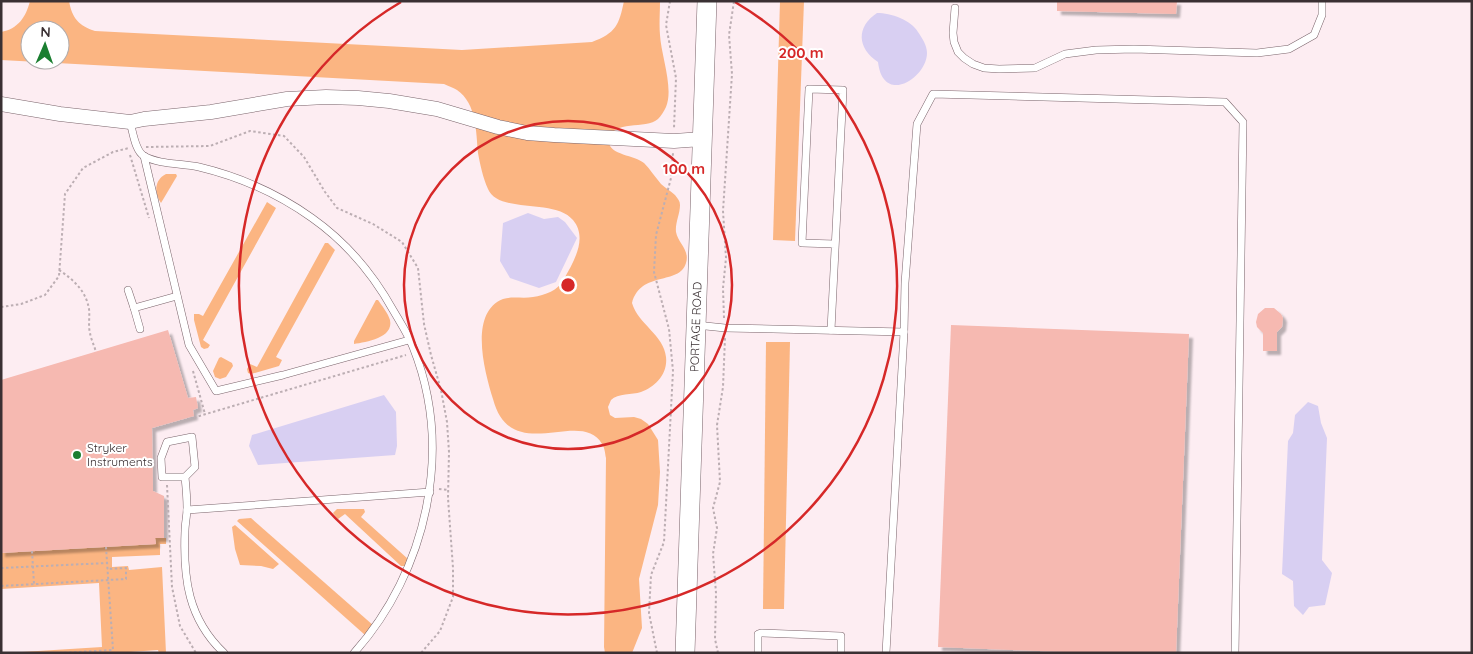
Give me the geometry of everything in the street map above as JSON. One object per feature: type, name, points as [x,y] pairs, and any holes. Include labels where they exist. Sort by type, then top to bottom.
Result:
[{"type":"main road","name":"PORTAGE ROAD","points":[[685,653],[707,1]]},
{"type":"street","points":[[1,104],[60,114],[130,122],[211,112],[287,99],[358,98],[437,109],[498,127],[527,133],[674,140],[702,139]]},
{"type":"lane","points":[[955,8],[953,34],[958,52],[973,64],[984,68],[999,69],[1035,68],[1065,54],[1096,50],[1134,49],[1257,53],[1289,49],[1314,34],[1322,15],[1322,1]]},
{"type":"lane","points":[[831,330],[843,90],[810,89],[802,243],[835,244]]},
{"type":"lane","points":[[886,653],[904,332],[905,283],[918,124],[932,94],[1225,102],[1243,122],[1235,653]]},
{"type":"lane","points":[[130,122],[139,152],[144,156],[157,161],[196,166],[225,173],[250,182],[270,192],[334,235],[372,276],[384,293],[409,340],[424,385],[432,435],[433,454],[430,492],[424,519],[409,567],[379,622],[354,653]]},
{"type":"lane","points":[[144,156],[189,345],[216,391],[283,375],[409,340]]},
{"type":"lane","points":[[128,290],[140,329]]},
{"type":"lane","points":[[134,308],[177,296]]},
{"type":"lane","points":[[696,325],[725,328],[904,332]]},
{"type":"lane","points":[[192,437],[195,467],[185,477],[162,477],[161,458],[168,442],[192,437]]},
{"type":"lane","points":[[185,477],[187,510],[185,577],[190,599],[204,632],[224,653]]},
{"type":"lane","points":[[187,510],[430,492]]},
{"type":"lane","points":[[758,653],[758,634],[761,633],[841,636],[841,653]]},
{"type":"path","points":[[657,653],[649,612],[651,575],[664,542],[673,371],[669,329],[654,272],[656,235],[671,178],[674,140],[676,78],[666,25],[670,1]]},
{"type":"path","points":[[1,307],[22,304],[45,295],[59,276],[65,194],[83,168],[122,149],[210,146],[250,131],[284,136],[304,157],[337,208],[373,224]]},
{"type":"path","points":[[59,270],[72,279],[82,290],[89,311],[89,332],[96,352]]},
{"type":"path","points":[[189,419],[406,355]]},
{"type":"path","points":[[166,477],[172,587],[180,626],[196,653]]},
{"type":"path","points":[[439,489],[448,490]]},
{"type":"path","points":[[59,653],[112,650],[106,547]]},
{"type":"path","points":[[32,552],[34,584]]},
{"type":"path","points":[[1,568],[107,563]]},
{"type":"path","points":[[1,586],[126,579],[126,568],[108,569]]},
{"type":"shaded area","points":[[30,1],[69,1],[77,21],[95,31],[462,50],[592,42],[600,39],[615,27],[624,1],[660,1],[660,35],[669,91],[666,107],[659,118],[653,122],[616,129],[611,134],[609,140],[612,149],[644,163],[661,184],[680,202],[676,232],[687,258],[682,270],[676,274],[643,286],[632,303],[640,317],[661,342],[666,357],[663,374],[656,383],[646,390],[614,398],[608,407],[610,415],[615,418],[634,417],[641,419],[648,424],[658,440],[660,472],[658,505],[639,579],[642,628],[632,653],[605,653],[604,647],[606,458],[602,444],[592,434],[579,431],[530,433],[515,430],[502,419],[493,399],[483,360],[482,330],[492,306],[503,299],[529,298],[546,294],[558,287],[572,265],[578,250],[579,234],[577,227],[573,220],[565,213],[554,209],[515,204],[494,197],[488,189],[483,176],[474,119],[464,96],[457,90],[444,84],[70,64],[70,20],[21,20]]},
{"type":"shaded area","points":[[780,1],[804,1],[795,241],[773,240]]},
{"type":"shaded area","points":[[877,13],[888,14],[911,24],[925,44],[927,53],[925,62],[913,78],[904,83],[896,85],[888,83],[882,75],[878,62],[866,50],[863,44],[862,38],[865,25]]},
{"type":"shaded area","points":[[20,21],[20,61],[1,60],[1,32],[17,25]]},
{"type":"shaded area","points":[[166,174],[176,174],[177,176],[161,203],[156,187],[159,180]]},
{"type":"shaded area","points":[[267,202],[276,208],[203,340],[210,345],[204,349],[201,347],[194,314],[203,316]]},
{"type":"shaded area","points":[[528,213],[544,219],[558,217],[565,222],[577,238],[556,282],[539,288],[510,278],[500,261],[503,223]]},
{"type":"shaded area","points":[[325,243],[328,243],[335,250],[276,357],[282,360],[279,366],[251,374],[248,373],[247,369],[250,364],[257,367]]},
{"type":"shaded area","points":[[376,300],[378,300],[389,317],[390,326],[388,331],[378,338],[354,344],[354,341]]},
{"type":"shaded area","points":[[766,342],[790,342],[784,609],[763,609]]},
{"type":"shaded area","points":[[221,357],[232,363],[233,366],[226,377],[220,379],[215,377],[213,371]]},
{"type":"shaded area","points":[[384,395],[396,412],[397,446],[395,455],[258,465],[249,446],[252,435]]},
{"type":"shaded area","points":[[1308,402],[1318,406],[1321,423],[1327,438],[1322,560],[1332,573],[1325,605],[1309,607],[1303,615],[1294,606],[1293,581],[1282,574],[1288,441],[1293,433],[1295,415]]},
{"type":"shaded area","points":[[337,509],[364,509],[365,512],[361,517],[408,559],[405,566],[401,566],[345,514],[338,519],[333,513]]},
{"type":"shaded area","points":[[251,518],[374,626],[365,635],[237,521],[239,519]]},
{"type":"shaded area","points":[[235,525],[279,564],[273,569],[261,566],[240,565],[235,549],[232,527]]},
{"type":"shaded area","points":[[155,538],[166,538],[166,544],[160,544],[160,555],[112,557],[112,567],[128,566],[129,570],[162,567],[166,653],[159,653],[158,650],[116,653],[6,653],[102,647],[99,583],[1,589],[1,553],[156,544]]},
{"type":"building","points":[[1057,1],[1177,1],[1176,14],[1057,11]]},
{"type":"building","points":[[1265,308],[1274,308],[1283,318],[1282,327],[1277,332],[1277,351],[1263,351],[1263,333],[1257,327],[1256,322],[1258,314]]},
{"type":"building","points":[[951,325],[1189,334],[1176,653],[1090,653],[938,647]]},
{"type":"building","name":"Stryker Instruments","points":[[168,330],[188,398],[196,397],[198,408],[193,410],[194,416],[152,428],[153,491],[164,496],[164,538],[155,538],[156,544],[1,553],[1,380]]},
{"type":"place","name":"Stryker Instruments","points":[[77,455]]}]
